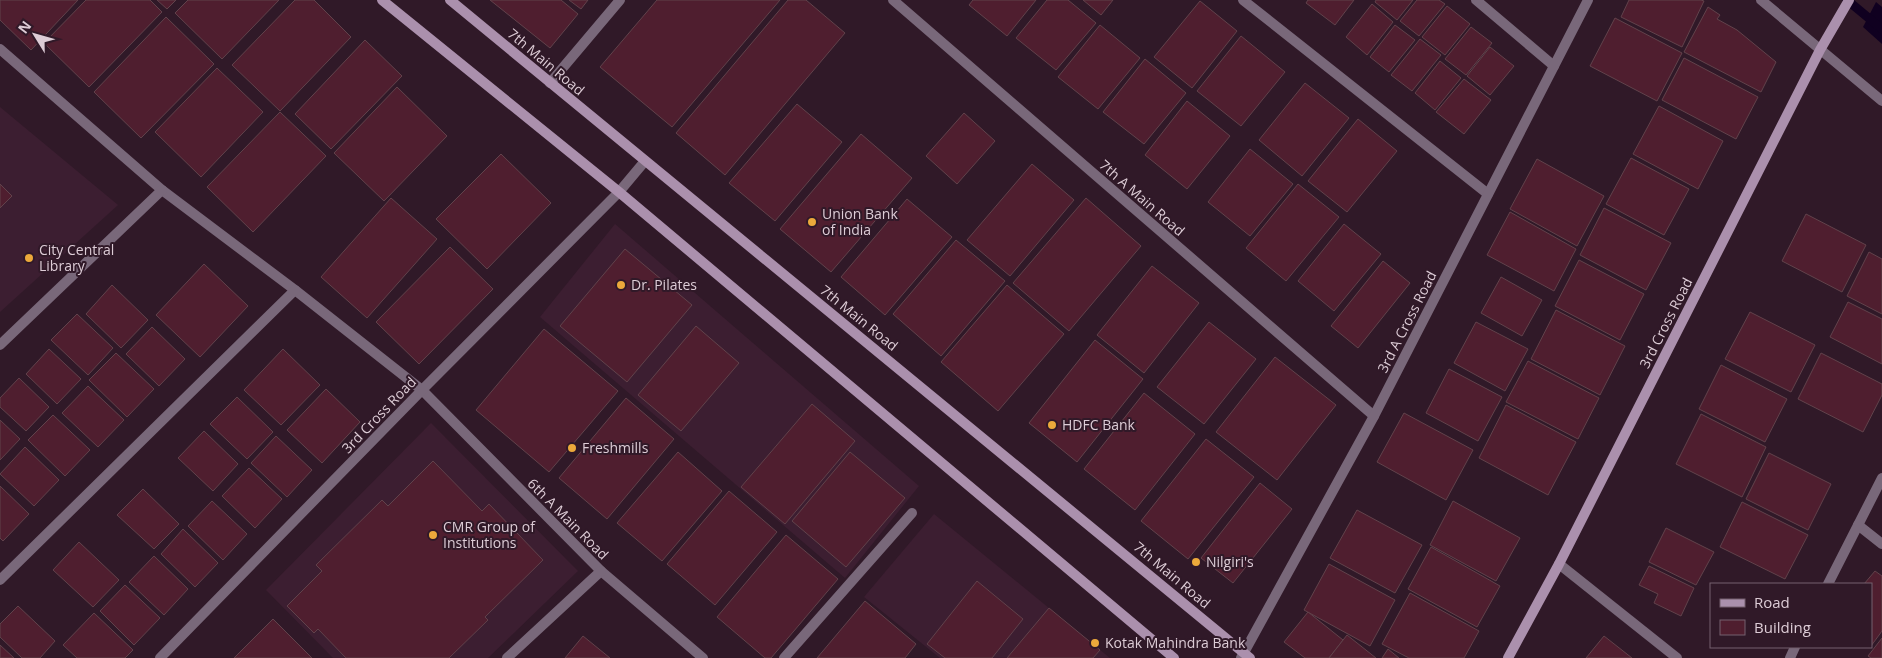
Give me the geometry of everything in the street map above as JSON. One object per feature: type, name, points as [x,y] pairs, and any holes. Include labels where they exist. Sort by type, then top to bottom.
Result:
[{"type":"main road","points":[[382,0],[619,192],[1174,658]]},
{"type":"main road","name":"7th Main Road","points":[[450,0],[1011,460],[1245,656]]},
{"type":"main road","name":"3rd Cross Road","points":[[1508,658],[1559,564],[1820,50],[1849,0]]},
{"type":"street","points":[[550,83],[620,0]]},
{"type":"street","name":"7th A Main Road","points":[[893,0],[1374,416]]},
{"type":"street","points":[[1243,0],[1488,194]]},
{"type":"street","points":[[1476,0],[1554,66]]},
{"type":"street","name":"3rd A Cross Road","points":[[1245,656],[1374,416],[1588,0]]},
{"type":"street","points":[[1760,0],[1882,101]]},
{"type":"street","name":"6th A Main Road","points":[[0,49],[162,190],[295,290],[422,390],[601,571],[703,658]]},
{"type":"street","name":"3rd Cross Road","points":[[160,658],[619,192],[645,161]]},
{"type":"street","points":[[0,345],[162,190]]},
{"type":"street","points":[[0,580],[295,290]]},
{"type":"street","points":[[1829,583],[1882,478]]},
{"type":"street","points":[[784,658],[912,513]]},
{"type":"street","points":[[1858,525],[1882,544]]},
{"type":"street","points":[[1559,564],[1677,658]]},
{"type":"street","points":[[507,658],[601,571]]},
{"type":"shaded area","points":[[1876,2],[1882,7],[1882,44],[1863,27]]},
{"type":"shaded area","name":"City Central Library","points":[[0,107],[118,205],[0,312]]},
{"type":"shaded area","points":[[615,224],[919,486],[845,578],[540,317]]},
{"type":"shaded area","name":"CMR Group of Institutions","points":[[431,423],[578,571],[488,658],[333,658],[266,590]]},
{"type":"shaded area","points":[[934,514],[1110,658],[940,658],[864,597]]},
{"type":"building","points":[[0,0],[78,0],[31,50],[0,20]]},
{"type":"building","points":[[86,0],[150,0],[162,12],[89,87],[44,43]]},
{"type":"building","points":[[157,0],[176,0],[167,9]]},
{"type":"building","points":[[188,0],[279,0],[222,59],[175,13]]},
{"type":"building","points":[[295,0],[314,0],[351,37],[280,111],[232,65]]},
{"type":"building","points":[[490,0],[561,0],[578,14],[550,48]]},
{"type":"building","points":[[569,0],[588,0],[581,9]]},
{"type":"building","points":[[657,0],[780,0],[672,127],[600,67]]},
{"type":"building","points":[[788,0],[806,0],[845,33],[725,175],[676,133]]},
{"type":"building","points":[[973,0],[1036,0],[1007,36],[969,5]]},
{"type":"building","points":[[1047,0],[1068,0],[1096,23],[1056,70],[1016,38]]},
{"type":"building","points":[[1083,0],[1113,0],[1101,15]]},
{"type":"building","points":[[1308,0],[1354,0],[1335,25],[1306,3]]},
{"type":"building","points":[[1376,0],[1413,0],[1397,20],[1375,2]]},
{"type":"building","points":[[1417,0],[1439,0],[1445,4],[1419,36],[1400,21]]},
{"type":"building","points":[[1629,0],[1704,1],[1682,47],[1621,17]]},
{"type":"building","points":[[1200,1],[1237,31],[1192,88],[1154,57]]},
{"type":"building","points":[[1372,4],[1393,22],[1367,55],[1346,37]]},
{"type":"building","points":[[1447,6],[1470,24],[1445,55],[1422,37]]},
{"type":"building","points":[[1708,7],[1720,15],[1717,19],[1737,30],[1776,62],[1761,92],[1684,52]]},
{"type":"building","points":[[166,17],[214,64],[141,138],[94,92]]},
{"type":"building","points":[[1615,18],[1682,53],[1657,101],[1590,66]]},
{"type":"building","points":[[1100,25],[1140,58],[1098,109],[1058,77]]},
{"type":"building","points":[[1395,25],[1415,40],[1389,72],[1370,57]]},
{"type":"building","points":[[1471,27],[1492,43],[1466,75],[1445,59]]},
{"type":"building","points":[[1241,36],[1285,72],[1241,126],[1197,91]]},
{"type":"building","points":[[1420,39],[1441,55],[1412,91],[1391,75]]},
{"type":"building","points":[[365,40],[402,76],[331,149],[295,114]]},
{"type":"building","points":[[1490,47],[1514,66],[1490,95],[1467,76]]},
{"type":"building","points":[[1684,58],[1758,97],[1736,139],[1662,100]]},
{"type":"building","points":[[1145,59],[1186,93],[1144,144],[1103,112]]},
{"type":"building","points":[[1440,61],[1461,78],[1435,110],[1415,93]]},
{"type":"building","points":[[217,68],[263,112],[201,177],[155,132]]},
{"type":"building","points":[[1464,79],[1491,100],[1464,134],[1436,112]]},
{"type":"building","points":[[1305,83],[1349,118],[1302,176],[1259,140]]},
{"type":"building","points":[[397,87],[447,136],[384,201],[334,153]]},
{"type":"building","points":[[1187,101],[1230,136],[1187,189],[1145,155]]},
{"type":"building","points":[[797,104],[842,142],[775,221],[729,183]]},
{"type":"building","points":[[1659,106],[1723,141],[1698,189],[1633,154]]},
{"type":"building","points":[[280,112],[326,156],[253,232],[207,187]]},
{"type":"building","points":[[964,113],[995,141],[957,184],[926,156]]},
{"type":"building","points":[[1358,119],[1397,151],[1347,212],[1308,181]]},
{"type":"building","points":[[861,134],[912,178],[831,272],[780,229]]},
{"type":"building","points":[[1250,149],[1293,184],[1250,236],[1208,202]]},
{"type":"building","points":[[501,154],[551,203],[487,269],[436,219]]},
{"type":"building","points":[[1631,158],[1689,189],[1664,235],[1606,204]]},
{"type":"building","points":[[1537,159],[1604,196],[1577,246],[1510,209]]},
{"type":"building","points":[[1032,164],[1074,200],[1010,276],[967,240]]},
{"type":"building","points":[[0,184],[12,196],[0,208]]},
{"type":"building","points":[[1298,184],[1339,217],[1286,281],[1246,248]]},
{"type":"building","points":[[391,198],[437,239],[367,318],[321,277]]},
{"type":"building","points":[[1086,198],[1141,246],[1069,331],[1013,283]]},
{"type":"building","points":[[907,199],[952,237],[885,315],[841,277]]},
{"type":"building","points":[[1604,208],[1671,243],[1646,290],[1580,255]]},
{"type":"building","points":[[1510,212],[1576,249],[1554,291],[1487,255]]},
{"type":"building","points":[[1806,214],[1866,245],[1842,292],[1782,261]]},
{"type":"building","points":[[1344,224],[1381,254],[1334,311],[1298,281]]},
{"type":"building","points":[[956,240],[1005,281],[941,356],[893,314]]},
{"type":"building","points":[[450,247],[493,289],[419,364],[376,322]]},
{"type":"building","points":[[625,249],[692,305],[627,382],[560,326]]},
{"type":"building","points":[[1869,252],[1882,259],[1882,314],[1847,296]]},
{"type":"building","points":[[1579,260],[1644,294],[1620,340],[1555,306]]},
{"type":"building","points":[[1383,261],[1410,283],[1358,348],[1331,326]]},
{"type":"building","points":[[204,264],[248,306],[200,357],[156,315]]},
{"type":"building","points":[[1152,266],[1199,303],[1144,373],[1097,335]]},
{"type":"building","points":[[1501,277],[1542,300],[1522,336],[1481,313]]},
{"type":"building","points":[[112,285],[148,320],[121,348],[86,314]]},
{"type":"building","points":[[1007,285],[1064,334],[998,411],[941,362]]},
{"type":"building","points":[[1848,302],[1882,319],[1882,364],[1830,337]]},
{"type":"building","points":[[1556,310],[1625,346],[1600,395],[1531,359]]},
{"type":"building","points":[[1750,312],[1815,345],[1791,392],[1725,359]]},
{"type":"building","points":[[77,314],[113,348],[88,375],[51,340]]},
{"type":"building","points":[[1209,322],[1256,359],[1204,424],[1157,387]]},
{"type":"building","points":[[1476,322],[1528,349],[1505,391],[1454,363]]},
{"type":"building","points":[[696,326],[739,363],[681,431],[638,395]]},
{"type":"building","points":[[152,327],[185,359],[159,386],[126,354]]},
{"type":"building","points":[[544,329],[618,391],[549,472],[476,410]]},
{"type":"building","points":[[1095,340],[1143,379],[1077,462],[1029,423]]},
{"type":"building","points":[[49,349],[81,379],[57,404],[26,374]]},
{"type":"building","points":[[283,349],[320,385],[281,425],[244,390]]},
{"type":"building","points":[[116,353],[154,389],[127,417],[89,380]]},
{"type":"building","points":[[1821,353],[1882,384],[1882,395],[1863,432],[1798,399]]},
{"type":"building","points":[[1275,357],[1336,405],[1277,480],[1216,432]]},
{"type":"building","points":[[1528,361],[1599,398],[1578,439],[1506,402]]},
{"type":"building","points":[[1721,365],[1787,399],[1765,442],[1699,409]]},
{"type":"building","points":[[1449,369],[1502,397],[1478,441],[1426,413]]},
{"type":"building","points":[[19,378],[49,407],[26,431],[0,407],[0,398]]},
{"type":"building","points":[[88,386],[124,420],[98,447],[62,413]]},
{"type":"building","points":[[326,389],[360,422],[322,463],[287,430]]},
{"type":"building","points":[[1144,393],[1195,434],[1135,510],[1084,469]]},
{"type":"building","points":[[237,397],[273,432],[247,459],[210,424]]},
{"type":"building","points":[[626,398],[674,439],[607,519],[559,478]]},
{"type":"building","points":[[812,404],[855,441],[785,524],[741,487]]},
{"type":"building","points":[[1506,405],[1576,442],[1548,495],[1479,458]]},
{"type":"building","points":[[1404,413],[1473,450],[1446,500],[1377,462]]},
{"type":"building","points":[[1701,414],[1766,447],[1742,497],[1676,464]]},
{"type":"building","points":[[53,415],[90,450],[65,476],[28,440]]},
{"type":"building","points":[[0,420],[20,439],[0,460]]},
{"type":"building","points":[[204,431],[238,464],[213,491],[178,458]]},
{"type":"building","points":[[276,436],[312,470],[287,497],[251,463]]},
{"type":"building","points":[[1206,439],[1254,477],[1188,559],[1141,521]]},
{"type":"building","points":[[25,447],[59,480],[34,506],[0,474]]},
{"type":"building","points":[[678,452],[722,491],[662,561],[617,523]]},
{"type":"building","points":[[850,452],[905,498],[846,567],[792,521]]},
{"type":"building","points":[[1769,453],[1831,484],[1808,530],[1746,499]]},
{"type":"building","name":"CMR Group of Institutions","points":[[433,461],[482,511],[489,504],[543,560],[485,617],[488,620],[449,658],[346,658],[318,629],[314,633],[287,606],[322,571],[316,565],[382,500],[388,506]]},
{"type":"building","points":[[249,468],[282,499],[255,528],[222,496]]},
{"type":"building","points":[[1260,483],[1292,509],[1233,583],[1201,558]]},
{"type":"building","points":[[0,486],[29,514],[3,541],[0,538]]},
{"type":"building","points":[[143,489],[179,524],[154,549],[117,515]]},
{"type":"building","points":[[729,491],[777,532],[715,605],[667,564]]},
{"type":"building","points":[[212,501],[247,534],[223,560],[188,526]]},
{"type":"building","points":[[1453,501],[1520,538],[1496,581],[1430,545]]},
{"type":"building","points":[[1742,502],[1808,535],[1785,579],[1720,547]]},
{"type":"building","points":[[1357,510],[1422,545],[1395,593],[1330,558]]},
{"type":"building","points":[[1666,528],[1714,552],[1696,585],[1649,562]]},
{"type":"building","points":[[183,529],[218,563],[195,587],[161,554]]},
{"type":"building","points":[[786,535],[838,579],[771,658],[765,658],[717,617]]},
{"type":"building","points":[[79,542],[119,580],[93,607],[53,570]]},
{"type":"building","points":[[1431,547],[1500,586],[1477,627],[1408,589]]},
{"type":"building","points":[[154,556],[188,589],[164,615],[129,582]]},
{"type":"building","points":[[1329,564],[1395,600],[1370,646],[1304,610]]},
{"type":"building","points":[[1649,566],[1694,588],[1681,616],[1654,603],[1658,594],[1639,585]]},
{"type":"building","points":[[1875,571],[1882,576],[1882,631],[1872,645],[1872,583],[1865,583]]},
{"type":"building","points":[[977,581],[1023,619],[992,658],[945,658],[927,644]]},
{"type":"building","points":[[125,585],[160,618],[134,645],[100,611]]},
{"type":"building","points":[[1410,593],[1479,631],[1464,658],[1409,658],[1382,644]]},
{"type":"building","points":[[865,601],[916,644],[905,658],[817,658]]},
{"type":"building","points":[[18,606],[55,641],[40,658],[22,658],[0,637],[0,624]]},
{"type":"building","points":[[1049,608],[1100,650],[1093,658],[1007,658]]},
{"type":"building","points":[[1308,612],[1343,640],[1329,658],[1305,658],[1284,642]]},
{"type":"building","points":[[94,613],[133,650],[125,658],[77,658],[63,645]]},
{"type":"building","points":[[273,619],[312,658],[234,658]]},
{"type":"building","points":[[1347,635],[1376,658],[1329,658]]},
{"type":"building","points":[[583,636],[610,658],[565,658]]},
{"type":"building","points":[[1604,636],[1632,658],[1586,658]]},
{"type":"building","points":[[1882,638],[1882,658],[1871,658],[1868,656]]},
{"type":"building","points":[[0,645],[14,658],[0,658]]},
{"type":"building","points":[[1388,649],[1399,658],[1382,658]]},
{"type":"waterway","points":[[1847,0],[1882,29]]},
{"type":"place","name":"Union Bank of India","points":[[812,222]]},
{"type":"place","name":"City Central Library","points":[[29,258]]},
{"type":"place","name":"Dr. Pilates","points":[[621,285]]},
{"type":"place","name":"HDFC Bank","points":[[1052,425]]},
{"type":"place","name":"Freshmills","points":[[572,448]]},
{"type":"place","name":"CMR Group of Institutions","points":[[433,535]]},
{"type":"place","name":"Nilgiri's","points":[[1196,562]]},
{"type":"place","name":"Kotak Mahindra Bank","points":[[1095,643]]}]
